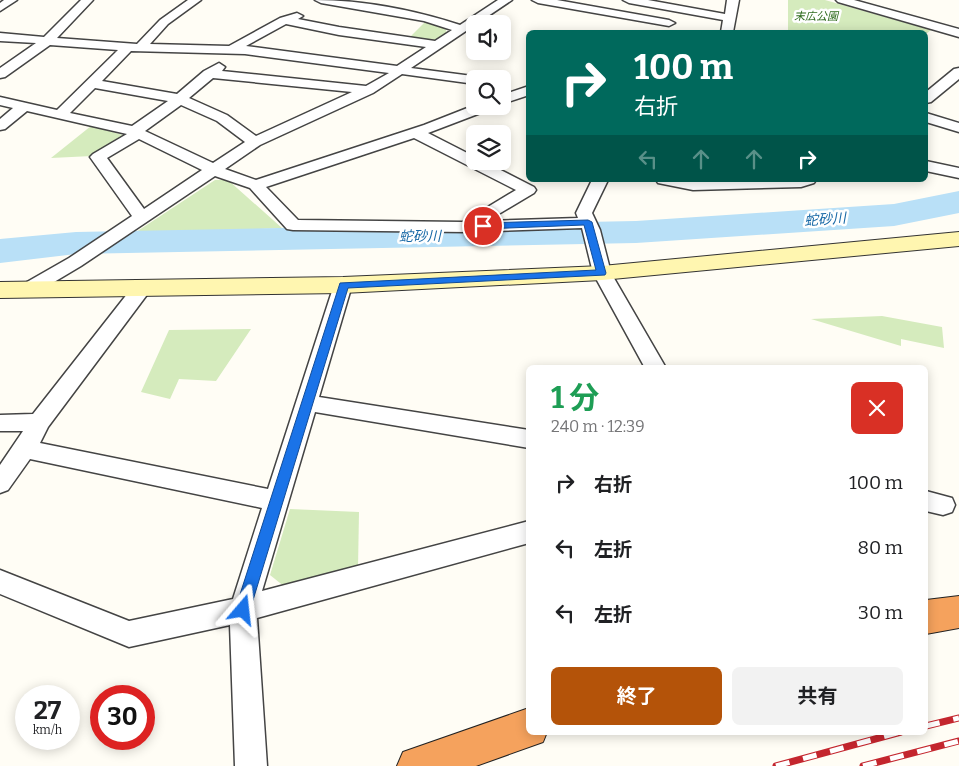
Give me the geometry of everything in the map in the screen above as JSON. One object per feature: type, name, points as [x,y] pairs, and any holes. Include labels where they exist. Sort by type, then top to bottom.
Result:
[{"type":"highway","points":[[928,617],[959,612]]},
{"type":"highway","points":[[417,766],[526,729]]},
{"type":"street","points":[[0,8],[11,0]]},
{"type":"street","points":[[0,74],[46,42],[87,0]]},
{"type":"street","points":[[62,113],[91,83],[164,22],[195,0]]},
{"type":"street","points":[[538,0],[668,28],[676,4]]},
{"type":"street","points":[[630,0],[676,4],[730,18]]},
{"type":"street","points":[[727,30],[733,0]]},
{"type":"street","points":[[842,0],[959,33]]},
{"type":"street","points":[[486,1],[503,2]]},
{"type":"street","points":[[141,218],[98,157],[136,132],[180,99],[238,50],[284,20],[316,8],[348,2],[426,18],[460,30]]},
{"type":"street","points":[[28,290],[75,262],[255,142],[368,90],[396,74],[399,70],[503,2]]},
{"type":"street","points":[[284,20],[339,31],[438,45]]},
{"type":"street","points":[[0,37],[46,42],[134,47],[238,50],[466,79]]},
{"type":"street","points":[[928,97],[959,72]]},
{"type":"street","points":[[208,74],[368,90]]},
{"type":"street","points":[[91,83],[180,99],[222,118],[255,142]]},
{"type":"street","points":[[511,86],[526,88]]},
{"type":"street","points":[[511,96],[526,90]]},
{"type":"street","points":[[0,101],[23,107],[62,113],[136,132],[212,169],[256,184],[294,225],[589,226]]},
{"type":"street","points":[[0,126],[23,107]]},
{"type":"street","points":[[256,184],[416,133],[466,114]]},
{"type":"street","points":[[928,118],[959,128]]},
{"type":"street","points":[[416,133],[528,190],[466,227]]},
{"type":"street","points":[[928,166],[959,173]]},
{"type":"street","points":[[599,182],[584,213],[602,273],[654,365]]},
{"type":"street","points":[[676,182],[693,185],[801,182]]},
{"type":"street","points":[[0,290],[344,285],[602,273],[959,239]]},
{"type":"street","points":[[251,766],[243,610],[275,501],[344,285]]},
{"type":"street","points":[[0,483],[25,449],[39,422],[142,288]]},
{"type":"street","points":[[306,403],[526,439]]},
{"type":"street","points":[[0,423],[39,422]]},
{"type":"street","points":[[25,449],[275,501]]},
{"type":"street","points":[[0,582],[129,634],[243,610],[526,533]]},
{"type":"green space","name":"末広公園","points":[[788,0],[825,0],[931,30],[928,32],[928,30],[788,30]]},
{"type":"green space","points":[[425,22],[445,28],[447,33],[441,40],[429,42],[409,38]]},
{"type":"green space","points":[[91,126],[123,135],[125,138],[92,156],[51,158]]},
{"type":"green space","points":[[215,180],[228,180],[282,228],[133,234]]},
{"type":"green space","points":[[882,316],[942,327],[944,348],[901,339],[901,346],[811,319]]},
{"type":"green space","points":[[251,329],[216,381],[179,379],[170,399],[141,392],[169,330]]},
{"type":"green space","points":[[290,509],[359,512],[358,568],[285,587],[270,575]]},
{"type":"waterway","name":"蛇砂川","points":[[0,251],[76,243],[636,232],[894,215],[959,202]]},
{"type":"railway","points":[[928,726],[959,718]]},
{"type":"railway","points":[[776,766],[890,735]]},
{"type":"railway","points":[[863,766],[959,741]]},
{"type":"route","points":[[243,610],[275,501],[344,285],[602,273],[588,222],[483,226]]}]
